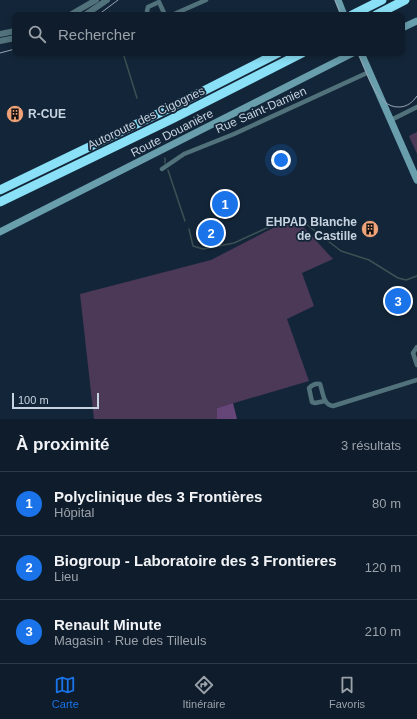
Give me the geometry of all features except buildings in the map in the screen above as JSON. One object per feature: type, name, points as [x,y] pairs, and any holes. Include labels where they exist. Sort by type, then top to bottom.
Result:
[{"type":"highway","points":[[358,12],[382,0]]},
{"type":"highway","points":[[382,12],[405,0]]},
{"type":"highway","name":"Autoroute des Cigognes","points":[[0,190],[165,111],[272,56]]},
{"type":"highway","name":"Autoroute des Cigognes","points":[[0,202],[172,119],[296,56]]},
{"type":"main road","points":[[405,26],[417,20]]},
{"type":"main road","name":"Route Douanière","points":[[0,232],[347,56]]},
{"type":"main road","points":[[362,56],[417,180]]},
{"type":"street","points":[[75,12],[96,0]]},
{"type":"street","points":[[89,12],[106,0]]},
{"type":"street","points":[[179,12],[206,0]]},
{"type":"street","points":[[147,12],[148,7],[159,2],[164,12]]},
{"type":"street","points":[[0,34],[12,31]]},
{"type":"street","points":[[0,41],[12,39]]},
{"type":"street","name":"Rue Saint-Damien","points":[[162,169],[184,154],[234,134],[370,72]]},
{"type":"street","points":[[391,120],[417,108]]},
{"type":"street","points":[[417,347],[413,354],[417,364]]},
{"type":"street","points":[[325,401],[315,403],[312,402],[309,388],[320,384],[327,405],[333,406],[417,380]]},
{"type":"shaded area","points":[[417,132],[417,154],[409,136]]},
{"type":"shaded area","points":[[294,217],[333,259],[302,273],[314,306],[287,319],[309,381],[217,408],[217,419],[94,419],[80,294],[211,260]]},
{"type":"shaded area","points":[[233,403],[237,419],[217,419],[217,408]]},
{"type":"waterway","points":[[124,56],[137,98]]},
{"type":"waterway","points":[[165,158],[165,163]]},
{"type":"waterway","points":[[168,170],[185,221]]},
{"type":"waterway","points":[[189,229],[193,246],[203,249],[234,243],[271,226],[284,217],[306,224],[341,251],[369,260],[398,278],[406,280],[417,276]]},
{"type":"tram line","points":[[102,12],[118,0]]},
{"type":"tram line","points":[[335,0],[340,12]]},
{"type":"tram line","points":[[0,53],[12,50]]},
{"type":"tram line","points":[[359,56],[368,78],[378,95],[391,106],[405,106],[410,104],[417,96]]},
{"type":"place","name":"R-CUE","points":[[15,114]]},
{"type":"place","name":"Polyclinique des 3 Frontières","points":[[225,204]]},
{"type":"place","name":"EHPAD Blanche de Castille","points":[[370,229]]},
{"type":"place","name":"Biogroup - Laboratoire des 3 Frontieres","points":[[211,233]]},
{"type":"place","name":"Renault Minute","points":[[398,301]]}]
